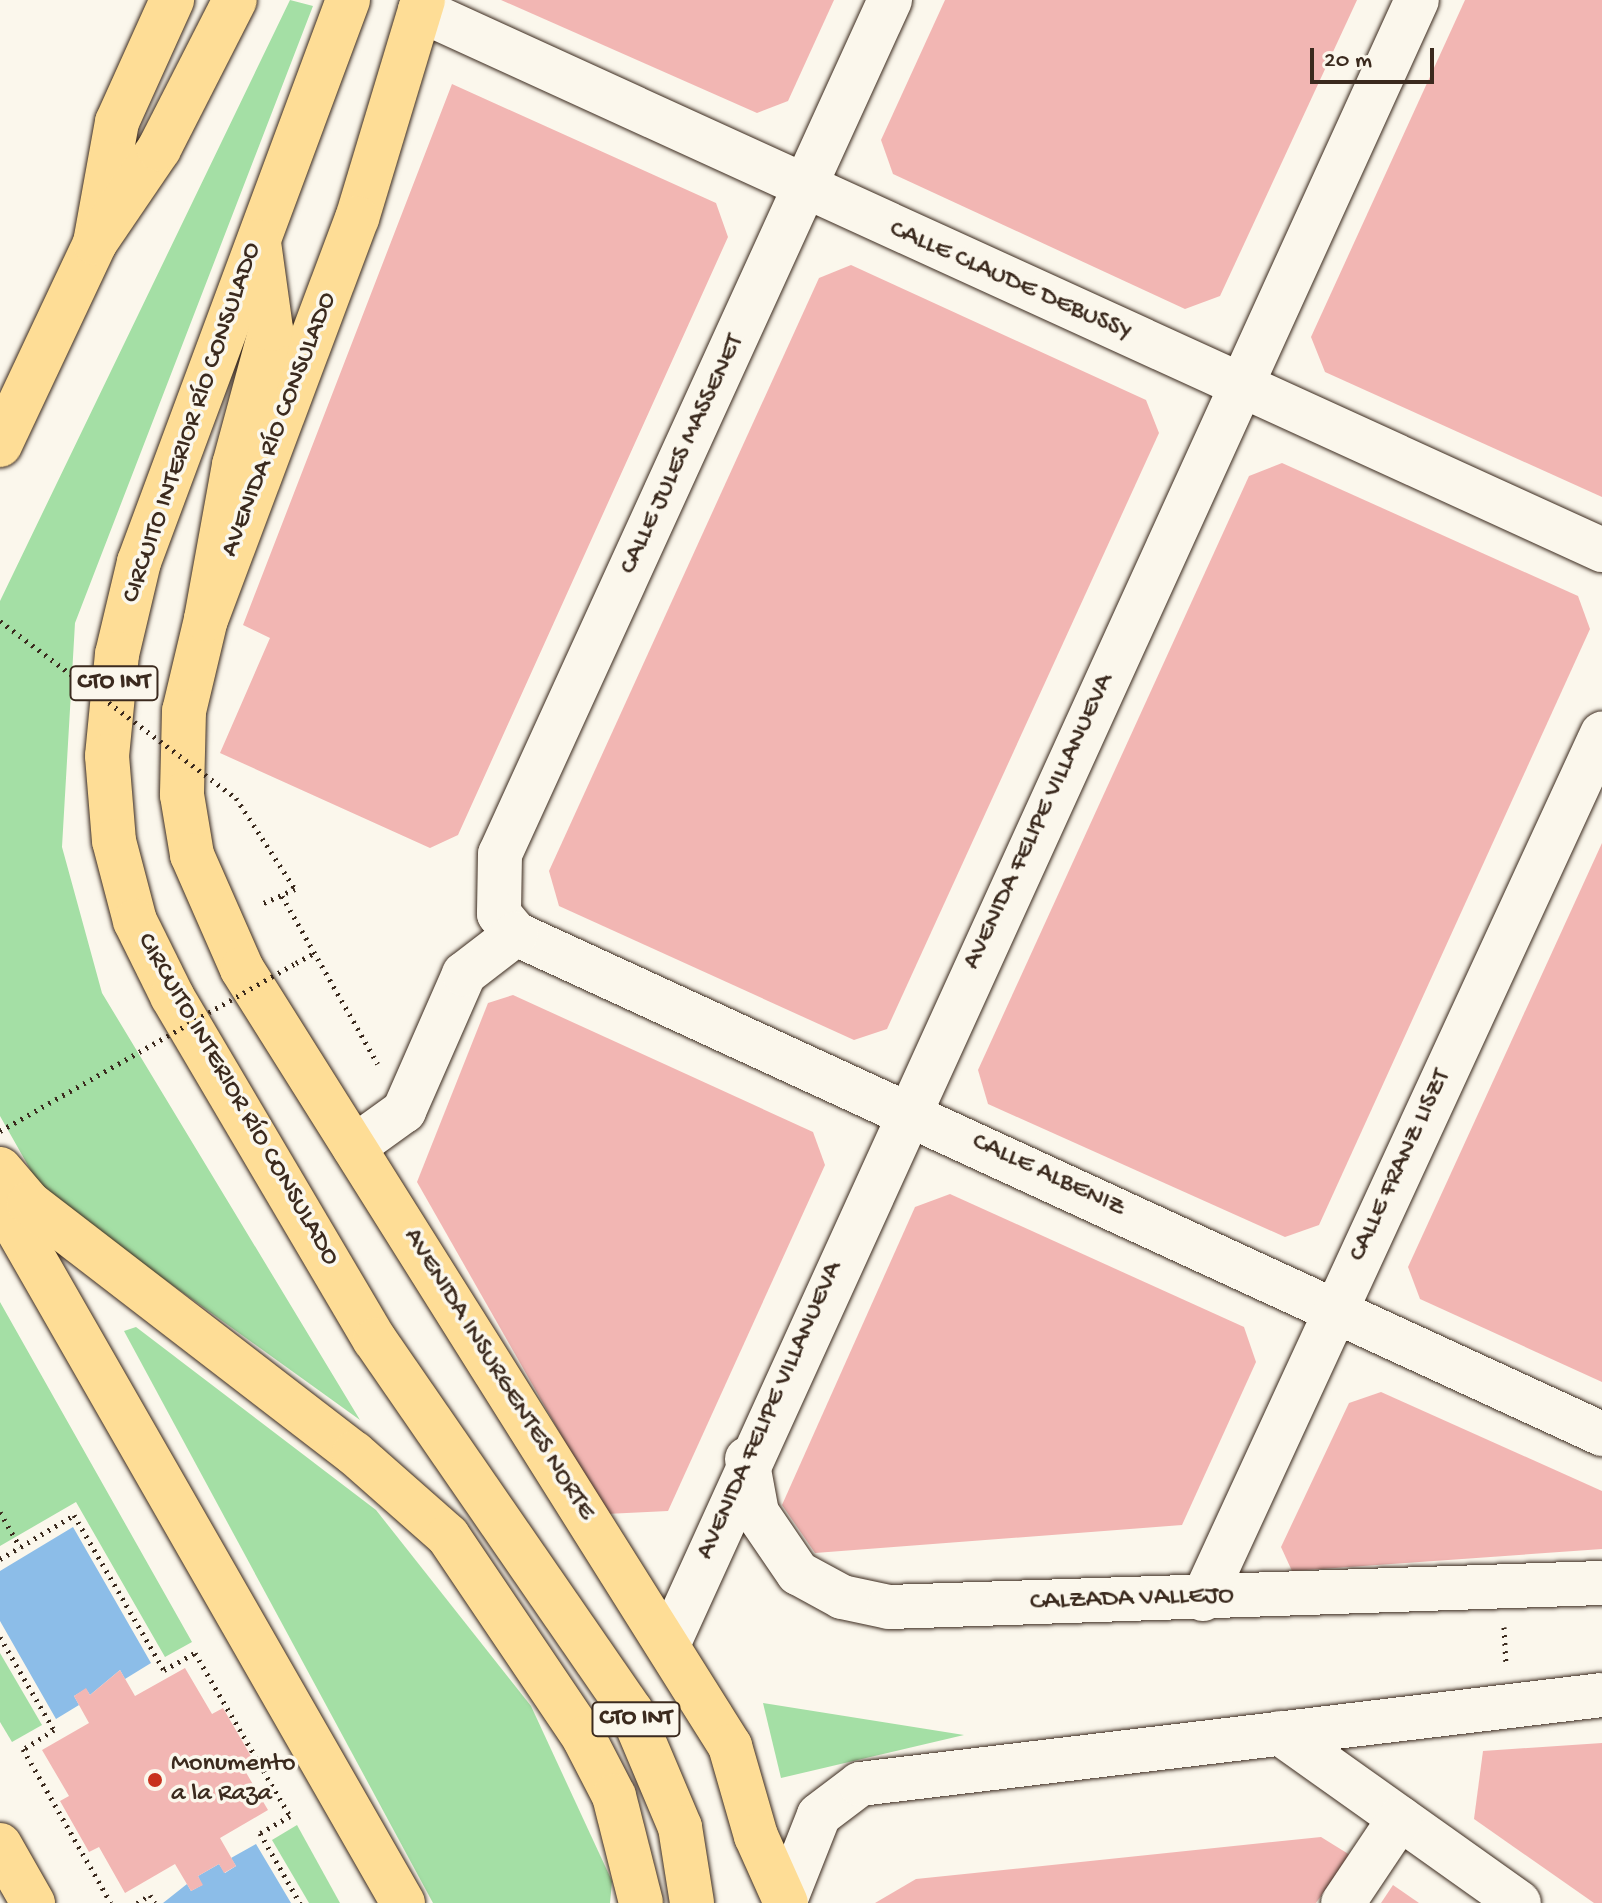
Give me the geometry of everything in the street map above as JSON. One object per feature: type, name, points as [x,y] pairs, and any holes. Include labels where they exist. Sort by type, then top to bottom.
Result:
[{"type":"main road","points":[[95,243],[117,122],[172,0]]},
{"type":"main road","points":[[0,445],[95,243],[159,149],[235,0]]},
{"type":"main road","name":"CIRCUITO INTERIOR RÍO CONSULADO","points":[[348,0],[258,235],[139,562],[117,654],[107,756],[114,841],[135,921],[172,996],[375,1340],[631,1711],[680,1827],[692,1903]]},
{"type":"main road","name":"AVENIDA RÍO CONSULADO","points":[[192,855],[182,795],[184,711],[206,619],[357,218],[422,5]]},
{"type":"main road","points":[[206,619],[234,465],[271,329],[258,235]]},
{"type":"main road","name":"AVENIDA INSURGENTES NORTE","points":[[192,855],[242,969],[730,1746],[756,1836],[786,1902]]},
{"type":"main road","points":[[0,1169],[29,1203],[354,1453],[448,1536],[584,1738],[614,1796],[641,1903]]},
{"type":"main road","points":[[0,1199],[403,1903]]},
{"type":"main road","points":[[0,1845],[33,1903]]},
{"type":"street","name":"CALLE JULES MASSENET","points":[[507,924],[500,854],[890,0]]},
{"type":"street","name":"AVENIDA FELIPE VILLANUEVA","points":[[668,1645],[747,1459],[1417,0]]},
{"type":"street","name":"CALLE CLAUDE DEBUSSY","points":[[422,5],[804,190],[1602,550]]},
{"type":"street","name":"CALLE FRANZ LISZT","points":[[1203,1599],[1602,734]]},
{"type":"street","points":[[354,1147],[404,1111],[464,974],[507,924]]},
{"type":"street","name":"CALLE ALBENIZ","points":[[507,924],[1602,1434]]},
{"type":"street","name":"CALZADA VALLEJO","points":[[747,1459],[772,1544],[798,1573],[842,1597],[889,1607],[1203,1599],[1602,1583]]},
{"type":"street","points":[[786,1902],[819,1815],[860,1784],[1602,1695]]},
{"type":"street","points":[[1280,1733],[1519,1903]]},
{"type":"street","points":[[1343,1903],[1400,1818]]},
{"type":"path","points":[[0,621],[236,798],[295,889]]},
{"type":"path","points":[[282,896],[404,1111]]},
{"type":"path","points":[[0,1131],[314,953]]},
{"type":"path","points":[[0,1512],[20,1547]]},
{"type":"path","points":[[0,1559],[74,1515],[164,1670],[195,1653],[290,1816],[260,1833],[300,1903]]},
{"type":"path","points":[[1502,1587],[1508,1706]]},
{"type":"path","points":[[0,1637],[54,1730],[23,1749],[111,1903]]},
{"type":"path","points":[[137,1903],[150,1895],[155,1903]]},
{"type":"green space","points":[[290,0],[313,6],[75,623],[62,847],[102,993],[360,1420],[43,1192],[0,1116],[0,601]]},
{"type":"green space","points":[[0,1302],[192,1642],[165,1657],[76,1502],[0,1546]]},
{"type":"green space","points":[[136,1327],[376,1510],[531,1706],[612,1881],[610,1903],[433,1903],[124,1331]]},
{"type":"green space","points":[[0,1653],[42,1725],[12,1742],[0,1722]]},
{"type":"green space","points":[[763,1703],[964,1735],[781,1778]]},
{"type":"green space","points":[[297,1825],[340,1903],[309,1903],[272,1840]]},
{"type":"water","points":[[73,1527],[151,1663],[125,1679],[120,1670],[90,1695],[86,1689],[74,1696],[79,1705],[56,1719],[0,1621],[0,1571]]},
{"type":"water","points":[[256,1844],[291,1903],[163,1903],[187,1884],[191,1891],[202,1885],[198,1876],[219,1864],[225,1873],[236,1866],[231,1858]]},
{"type":"building","points":[[501,0],[834,0],[788,101],[757,113]]},
{"type":"building","points":[[945,0],[1357,0],[1220,296],[1185,309],[893,174],[881,140]]},
{"type":"building","points":[[1465,0],[1602,0],[1602,497],[1325,372],[1311,337]]},
{"type":"building","points":[[452,84],[716,203],[728,237],[458,835],[430,848],[220,753],[270,638],[243,625]]},
{"type":"building","points":[[851,265],[1146,400],[1159,433],[887,1029],[854,1040],[559,906],[549,871],[819,278]]},
{"type":"building","points":[[1282,463],[1578,596],[1590,629],[1319,1225],[1285,1237],[988,1104],[978,1070],[1249,476]]},
{"type":"building","points":[[1602,843],[1602,1382],[1420,1299],[1408,1267]]},
{"type":"building","points":[[513,995],[813,1132],[825,1165],[668,1511],[606,1514],[417,1182],[488,1003]]},
{"type":"building","points":[[950,1194],[1244,1327],[1256,1362],[1182,1525],[815,1553],[782,1505],[915,1207]]},
{"type":"building","points":[[1381,1392],[1602,1491],[1602,1549],[1292,1571],[1281,1547],[1349,1403]]},
{"type":"building","name":"Monumento a la Raza","points":[[185,1668],[212,1714],[223,1708],[252,1758],[241,1764],[268,1810],[220,1838],[236,1866],[224,1873],[219,1864],[198,1876],[203,1885],[191,1891],[175,1864],[125,1893],[99,1847],[89,1852],[60,1801],[69,1796],[42,1750],[89,1723],[74,1696],[86,1688],[90,1695],[120,1670],[135,1696]]},
{"type":"building","points":[[1602,1743],[1602,1903],[1594,1903],[1474,1819],[1483,1751]]},
{"type":"building","points":[[1321,1837],[1350,1855],[1316,1903],[875,1903],[916,1879]]},
{"type":"building","points":[[1393,1885],[1419,1903],[1381,1903]]},
{"type":"place","name":"Monumento a la Raza","points":[[155,1780]]}]
